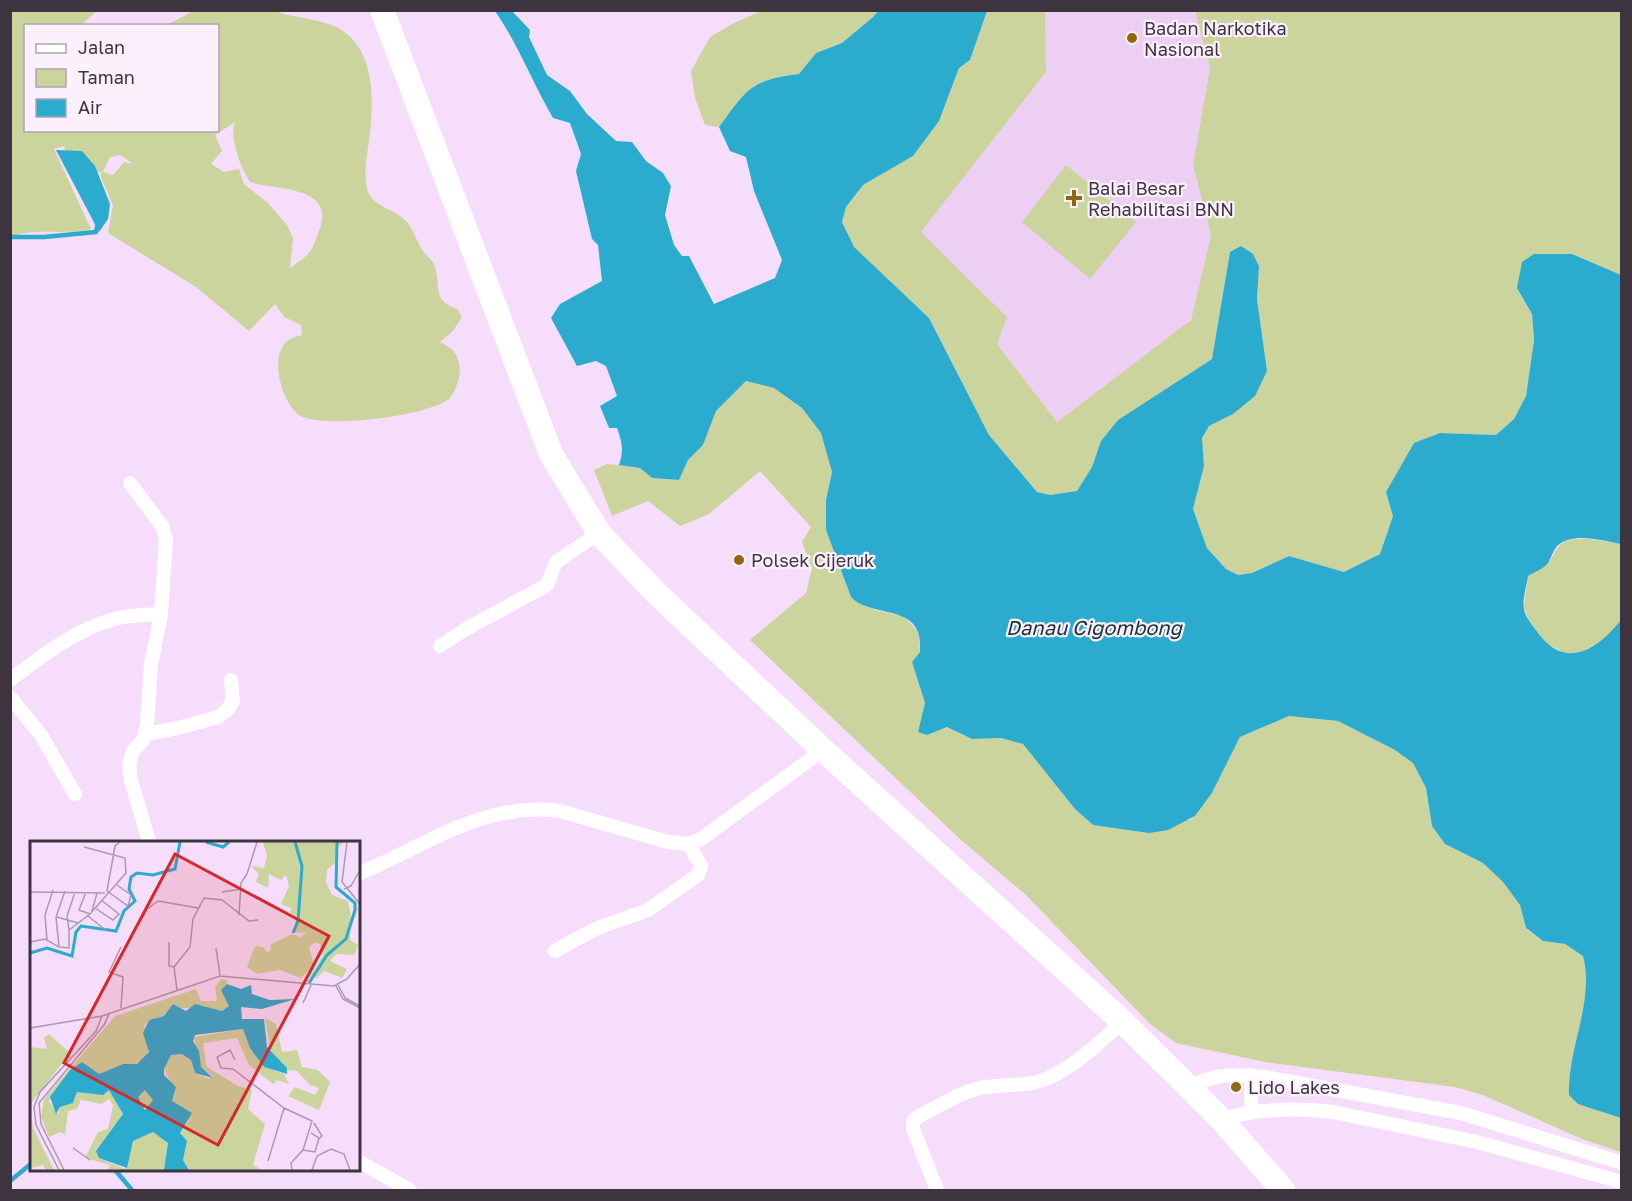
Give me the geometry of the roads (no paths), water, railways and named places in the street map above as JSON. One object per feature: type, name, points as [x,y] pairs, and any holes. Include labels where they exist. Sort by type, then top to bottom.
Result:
[{"type":"highway","points":[[381,10],[552,454],[598,533],[655,592],[824,750],[1122,1022],[1221,1119],[1283,1191]]},
{"type":"street","points":[[130,483],[162,526],[166,539],[160,614],[151,665],[146,734],[133,752],[129,765],[148,841]]},
{"type":"street","points":[[440,646],[466,629],[547,585],[556,562],[598,533]]},
{"type":"street","points":[[10,680],[47,652],[97,626],[115,619],[160,614]]},
{"type":"street","points":[[146,734],[178,728],[222,715],[233,701],[231,680]]},
{"type":"street","points":[[10,697],[41,735],[75,794]]},
{"type":"street","points":[[360,873],[435,836],[478,820],[516,810],[560,811],[668,842],[688,844],[701,839],[824,750]]},
{"type":"street","points":[[555,951],[595,929],[648,910],[664,901],[698,875],[701,866],[688,844]]},
{"type":"street","points":[[937,1191],[913,1129],[913,1122],[916,1118],[972,1090],[983,1087],[1033,1084],[1049,1078],[1068,1068],[1122,1022]]},
{"type":"street","points":[[1189,1088],[1201,1080],[1217,1076],[1251,1075],[1309,1085],[1461,1113],[1622,1163]]},
{"type":"street","points":[[1251,1075],[1251,1111]]},
{"type":"street","points":[[1305,1110],[1309,1085]]},
{"type":"street","points":[[1221,1119],[1251,1111],[1333,1112],[1478,1142],[1622,1182]]},
{"type":"street","points":[[360,1162],[410,1191]]},
{"type":"water","name":"Danau Cigombong","points":[[495,11],[512,11],[530,30],[529,37],[547,75],[570,91],[587,114],[616,141],[632,142],[646,161],[663,173],[671,186],[665,215],[674,245],[682,256],[689,256],[714,304],[775,278],[782,260],[754,191],[746,157],[730,151],[719,127],[744,95],[751,88],[770,79],[799,74],[816,53],[842,43],[878,11],[987,11],[970,60],[959,68],[939,121],[913,156],[863,185],[846,207],[842,222],[854,247],[929,318],[989,435],[1037,492],[1050,495],[1077,491],[1092,467],[1101,441],[1118,420],[1212,359],[1230,252],[1241,246],[1253,254],[1259,266],[1257,299],[1267,371],[1255,396],[1233,414],[1209,426],[1202,438],[1204,466],[1193,509],[1207,548],[1226,569],[1238,575],[1252,573],[1289,556],[1344,572],[1380,554],[1393,516],[1386,492],[1414,443],[1440,433],[1496,435],[1514,419],[1526,396],[1534,340],[1532,314],[1517,288],[1522,262],[1534,254],[1572,254],[1621,275],[1621,544],[1588,538],[1564,541],[1554,550],[1546,565],[1528,576],[1524,605],[1530,621],[1549,645],[1560,651],[1571,653],[1592,647],[1621,620],[1621,1118],[1578,1104],[1569,1095],[1572,1060],[1586,990],[1583,956],[1565,944],[1543,941],[1526,928],[1520,905],[1503,882],[1483,863],[1445,844],[1432,826],[1426,788],[1413,763],[1395,750],[1338,721],[1289,716],[1240,737],[1212,793],[1195,816],[1168,830],[1149,833],[1093,825],[1075,809],[1023,744],[1001,738],[972,739],[947,727],[927,735],[918,732],[925,703],[912,662],[920,652],[918,632],[906,618],[868,607],[851,597],[826,530],[826,500],[832,472],[821,433],[802,408],[774,388],[746,381],[716,411],[703,445],[688,460],[679,480],[652,478],[640,468],[619,465],[622,450],[619,433],[617,428],[609,428],[600,406],[617,396],[606,366],[596,361],[577,366],[551,318],[560,304],[602,281],[598,245],[592,239],[576,171],[581,154],[570,123],[553,118]]},
{"type":"water","points":[[56,150],[82,151],[95,166],[110,204],[108,219],[99,232]]},
{"type":"waterway","points":[[10,237],[44,237],[96,232],[98,222]]},
{"type":"waterway","points":[[10,1181],[30,1165]]},
{"type":"waterway","points":[[116,1171],[132,1190]]},
{"type":"place","name":"Badan Narkotika Nasional","points":[[1132,38]]},
{"type":"place","name":"Balai Besar Rehabilitasi BNN","points":[[1074,198]]},
{"type":"place","name":"Polsek Cijeruk","points":[[739,560]]},
{"type":"place","name":"Lido Lakes","points":[[1236,1087]]}]
